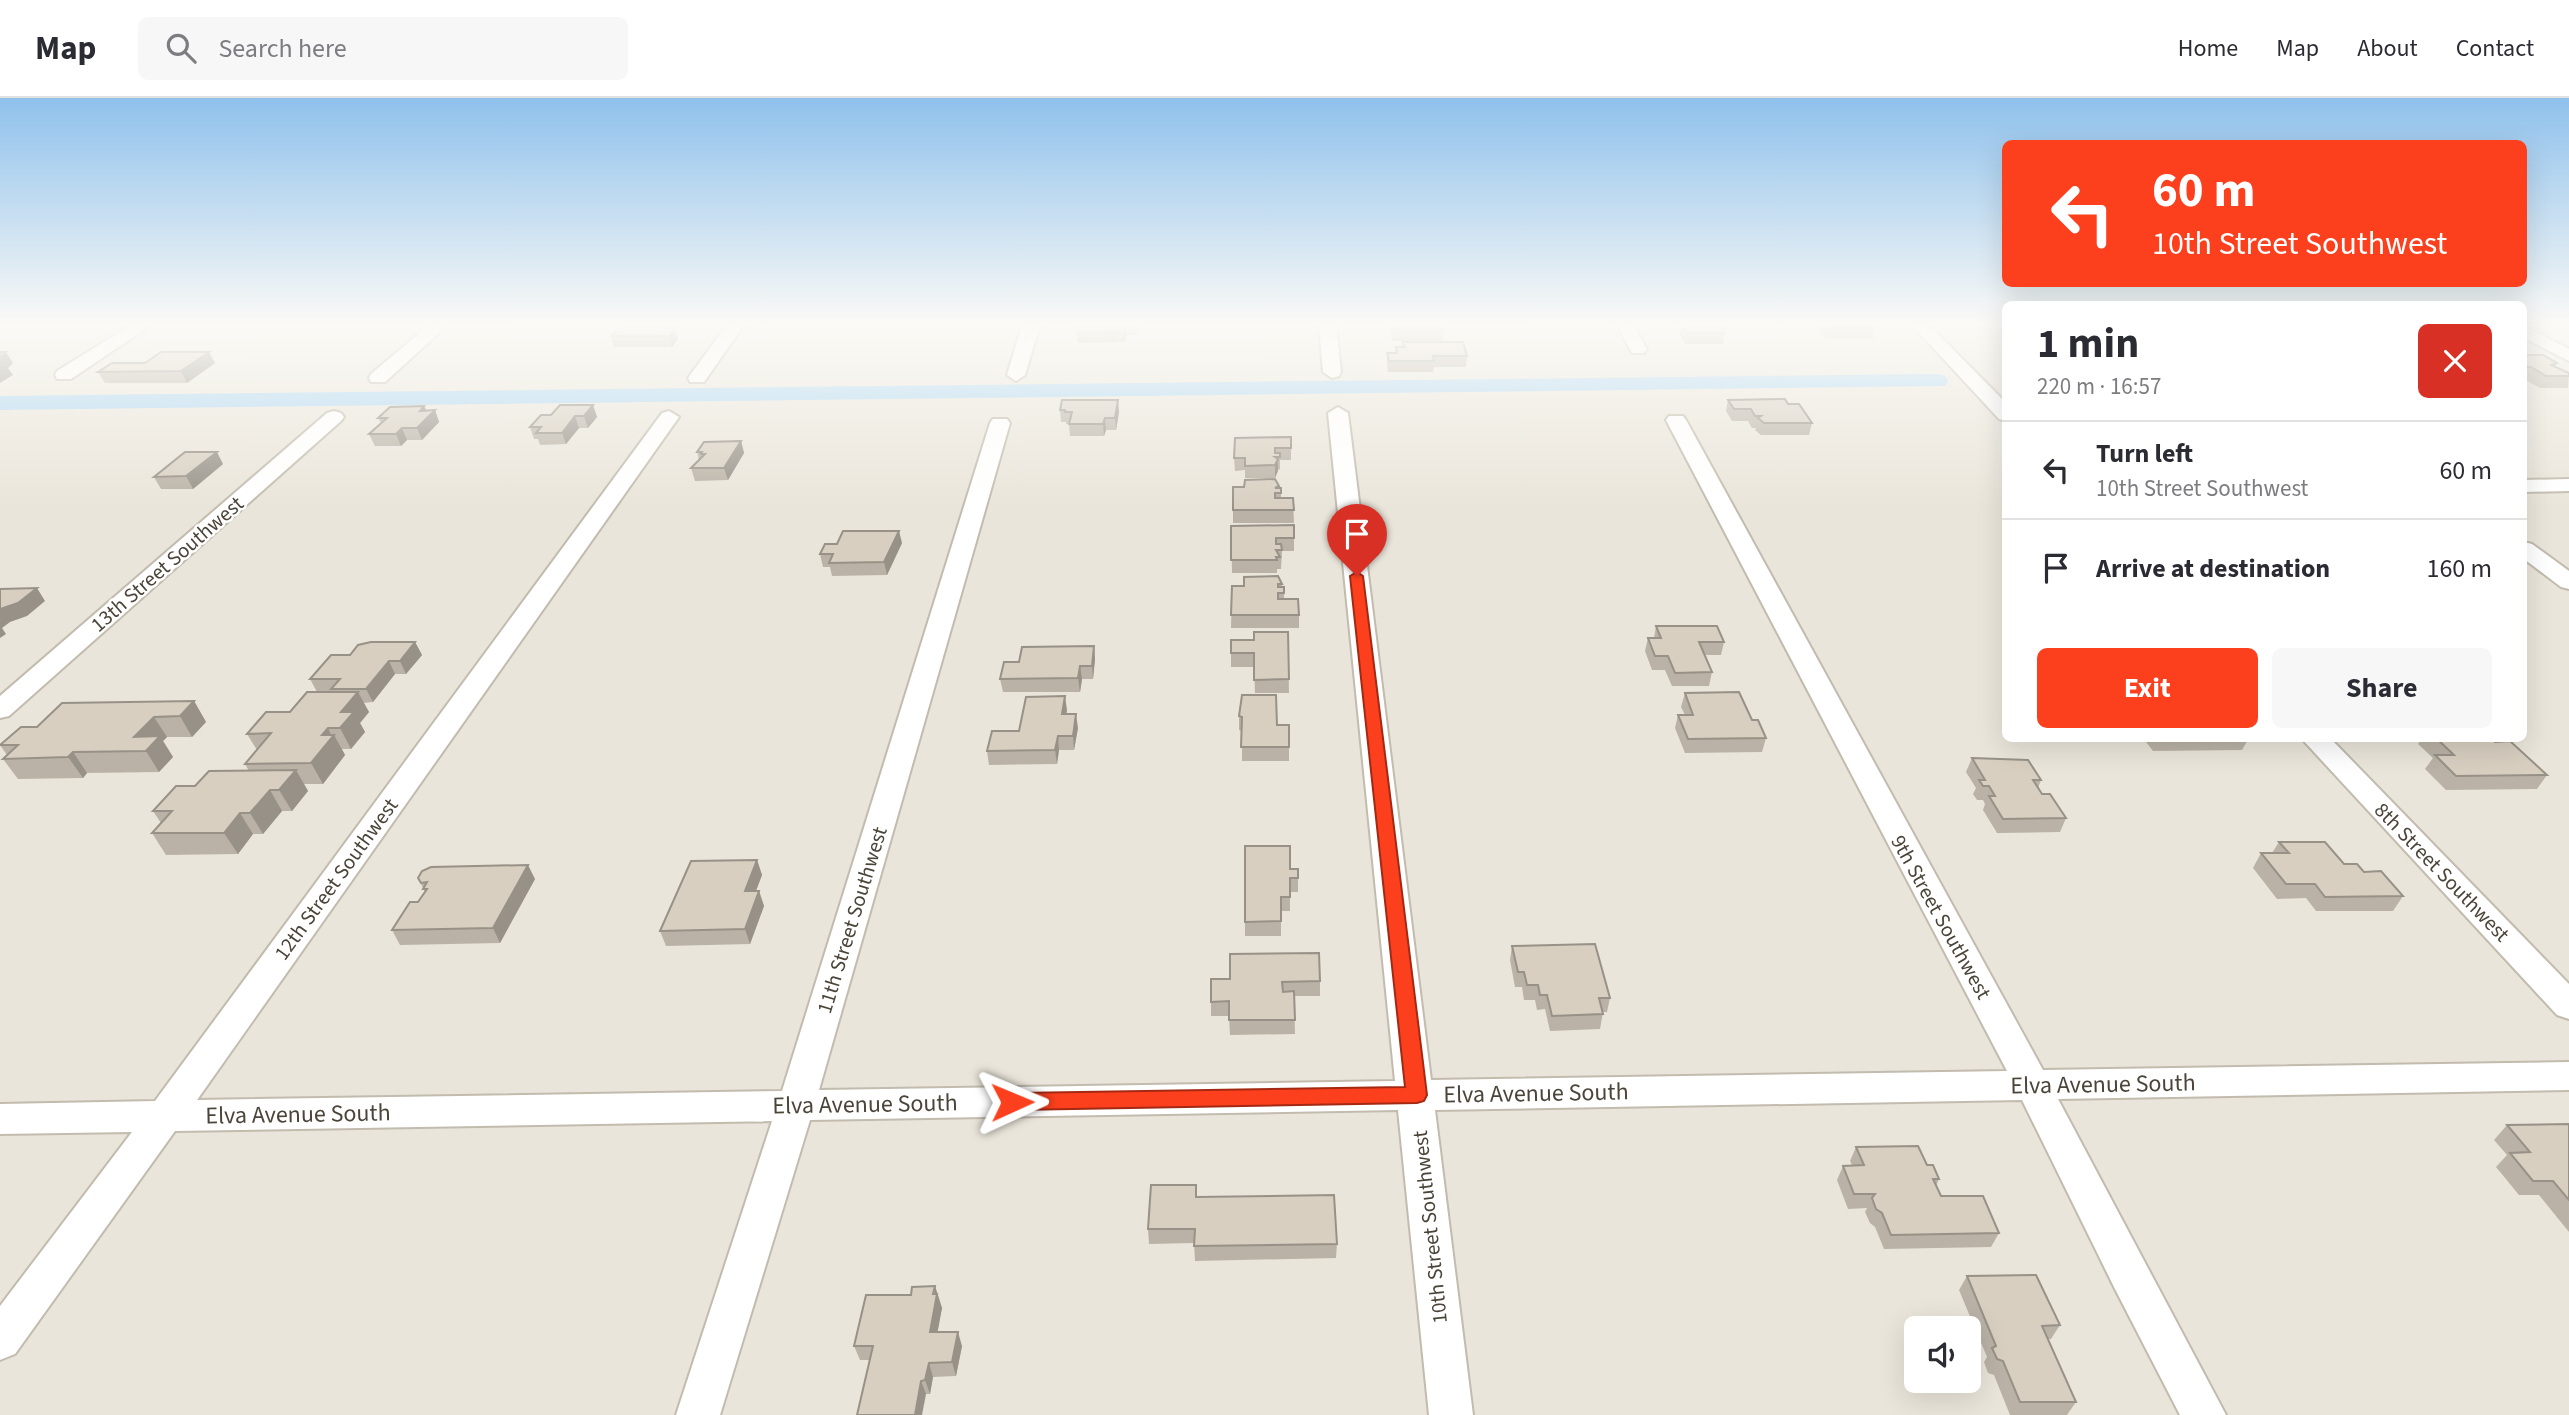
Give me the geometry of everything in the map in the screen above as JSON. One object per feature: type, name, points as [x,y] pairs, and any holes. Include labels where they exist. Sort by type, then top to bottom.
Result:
[{"type":"street","points":[[1979,386],[2002,411]]},
{"type":"street","name":"10th Street Southwest","points":[[1338,412],[1451,1415]]},
{"type":"street","name":"13th Street Southwest","points":[[0,710],[334,417]]},
{"type":"street","name":"12th Street Southwest","points":[[0,1340],[165,1116],[669,417]]},
{"type":"street","name":"9th Street Southwest","points":[[1676,420],[2033,1085],[2129,1276],[2204,1415]]},
{"type":"street","name":"11th Street Southwest","points":[[698,1415],[796,1105],[1000,423]]},
{"type":"street","points":[[2527,486],[2569,485]]},
{"type":"street","points":[[2527,551],[2569,582]]},
{"type":"street","name":"8th Street Southwest","points":[[2318,742],[2569,1006]]},
{"type":"street","name":"Elva Avenue South","points":[[0,1119],[2569,1076]]},
{"type":"shaded area","points":[[0,386],[2002,386],[2002,742],[2527,742],[2527,386],[2569,386],[2569,1415],[0,1415]]},
{"type":"building","points":[[1785,399],[1788,404],[1799,404],[1812,423],[1764,423],[1758,418],[1761,416],[1755,416],[1751,409],[1734,409],[1728,400]]},
{"type":"building","points":[[1062,400],[1118,400],[1115,418],[1105,418],[1103,424],[1069,424],[1072,412],[1060,410]]},
{"type":"building","points":[[560,405],[593,405],[584,416],[575,416],[562,433],[536,433],[541,427],[530,427],[541,415],[551,415]]},
{"type":"building","points":[[424,406],[420,411],[435,410],[417,428],[402,428],[396,434],[369,434],[387,418],[378,418],[390,407]]},
{"type":"building","points":[[1291,437],[1291,448],[1275,448],[1275,453],[1280,453],[1280,457],[1275,457],[1278,459],[1275,465],[1245,466],[1245,458],[1234,458],[1235,438]]},
{"type":"building","points":[[741,441],[724,468],[691,468],[705,454],[697,452],[704,442]]},
{"type":"building","points":[[185,452],[217,452],[186,476],[154,477]]},
{"type":"building","points":[[1275,479],[1279,486],[1275,488],[1281,488],[1281,493],[1275,493],[1275,498],[1293,498],[1294,510],[1233,510],[1233,487],[1244,487],[1245,480]]},
{"type":"building","points":[[1294,525],[1294,538],[1276,538],[1276,544],[1281,544],[1282,550],[1276,550],[1280,557],[1276,557],[1277,560],[1231,560],[1231,526]]},
{"type":"building","points":[[843,531],[899,531],[884,562],[829,563],[833,554],[820,554],[825,544],[837,544]]},
{"type":"building","points":[[1278,576],[1282,584],[1278,584],[1278,587],[1284,587],[1284,593],[1278,593],[1278,599],[1298,599],[1299,615],[1231,615],[1232,586],[1244,586],[1244,577]]},
{"type":"building","points":[[37,588],[18,603],[0,609],[0,589]]},
{"type":"building","points":[[1656,626],[1717,626],[1724,642],[1699,642],[1712,672],[1675,673],[1668,656],[1655,656],[1648,638],[1661,638]]},
{"type":"building","points":[[1254,632],[1288,632],[1289,679],[1254,680],[1254,653],[1231,653],[1231,640],[1254,640]]},
{"type":"building","points":[[371,642],[415,642],[400,661],[389,661],[366,689],[331,689],[340,679],[310,679],[331,655],[350,655],[358,645]]},
{"type":"building","points":[[1094,646],[1092,666],[1080,666],[1078,678],[1000,679],[1004,662],[1019,662],[1022,647]]},
{"type":"building","points":[[307,692],[358,692],[341,712],[354,712],[340,728],[328,728],[322,735],[334,735],[311,763],[245,764],[271,733],[247,734],[266,712],[290,712]]},
{"type":"building","points":[[1739,692],[1752,720],[1758,720],[1766,738],[1688,739],[1678,715],[1693,715],[1685,693]]},
{"type":"building","points":[[1242,695],[1276,695],[1277,725],[1289,725],[1289,747],[1241,747],[1242,717],[1239,716]]},
{"type":"building","points":[[1065,696],[1062,714],[1076,714],[1073,736],[1058,736],[1055,750],[987,751],[992,731],[1019,731],[1026,697]]},
{"type":"building","points":[[194,701],[180,716],[154,717],[134,737],[160,736],[146,751],[73,752],[68,757],[3,759],[18,745],[0,745],[21,727],[37,727],[62,703]]},
{"type":"building","points":[[2440,742],[2511,742],[2547,775],[2456,776],[2435,755],[2454,755]]},
{"type":"building","points":[[1972,758],[2028,760],[2041,780],[2033,780],[2042,794],[2050,794],[2066,818],[2003,819],[1989,796],[1995,796],[1989,786],[1983,786],[1979,780],[1985,780]]},
{"type":"building","points":[[296,770],[279,790],[270,790],[250,813],[240,813],[224,833],[152,833],[172,811],[153,811],[176,786],[195,786],[209,771]]},
{"type":"building","points":[[2279,842],[2325,842],[2344,864],[2357,864],[2364,872],[2381,871],[2403,896],[2325,897],[2315,884],[2286,884],[2261,853],[2289,853]]},
{"type":"building","points":[[1245,846],[1290,846],[1290,869],[1298,869],[1298,878],[1290,878],[1290,897],[1281,897],[1281,921],[1245,922]]},
{"type":"building","points":[[757,860],[745,891],[759,891],[745,929],[660,931],[691,861]]},
{"type":"building","points":[[528,865],[493,928],[392,930],[410,902],[418,902],[427,889],[423,889],[427,882],[421,883],[418,878],[422,871],[431,867]]},
{"type":"building","points":[[1595,944],[1610,998],[1599,998],[1603,1014],[1552,1016],[1547,995],[1540,995],[1538,985],[1527,985],[1524,972],[1518,972],[1512,946]]},
{"type":"building","points":[[1319,953],[1320,981],[1282,982],[1283,992],[1294,991],[1295,1020],[1229,1020],[1229,1001],[1211,1002],[1211,979],[1230,979],[1230,954]]},
{"type":"building","points":[[2569,1124],[2569,1200],[2553,1181],[2533,1181],[2510,1153],[2530,1152],[2507,1125]]},
{"type":"building","points":[[1918,1146],[1927,1165],[1933,1165],[1939,1179],[1933,1179],[1941,1196],[1983,1196],[1999,1233],[1891,1235],[1882,1213],[1876,1209],[1872,1198],[1875,1194],[1854,1194],[1843,1166],[1864,1165],[1856,1147]]},
{"type":"building","points":[[1151,1185],[1196,1185],[1196,1197],[1334,1195],[1337,1244],[1194,1246],[1195,1229],[1148,1229]]},
{"type":"building","points":[[2036,1275],[2060,1325],[2042,1326],[2076,1402],[2020,1402],[2003,1361],[1997,1359],[1992,1348],[1996,1346],[1967,1276]]},
{"type":"building","points":[[935,1286],[933,1294],[937,1294],[930,1332],[958,1332],[952,1362],[929,1363],[925,1380],[921,1381],[915,1415],[857,1415],[873,1346],[854,1346],[866,1295],[911,1295],[912,1287]]},
{"type":"waterway","points":[[0,403],[1456,386]]},
{"type":"route","points":[[1012,1102],[1417,1095],[1357,576]]}]
